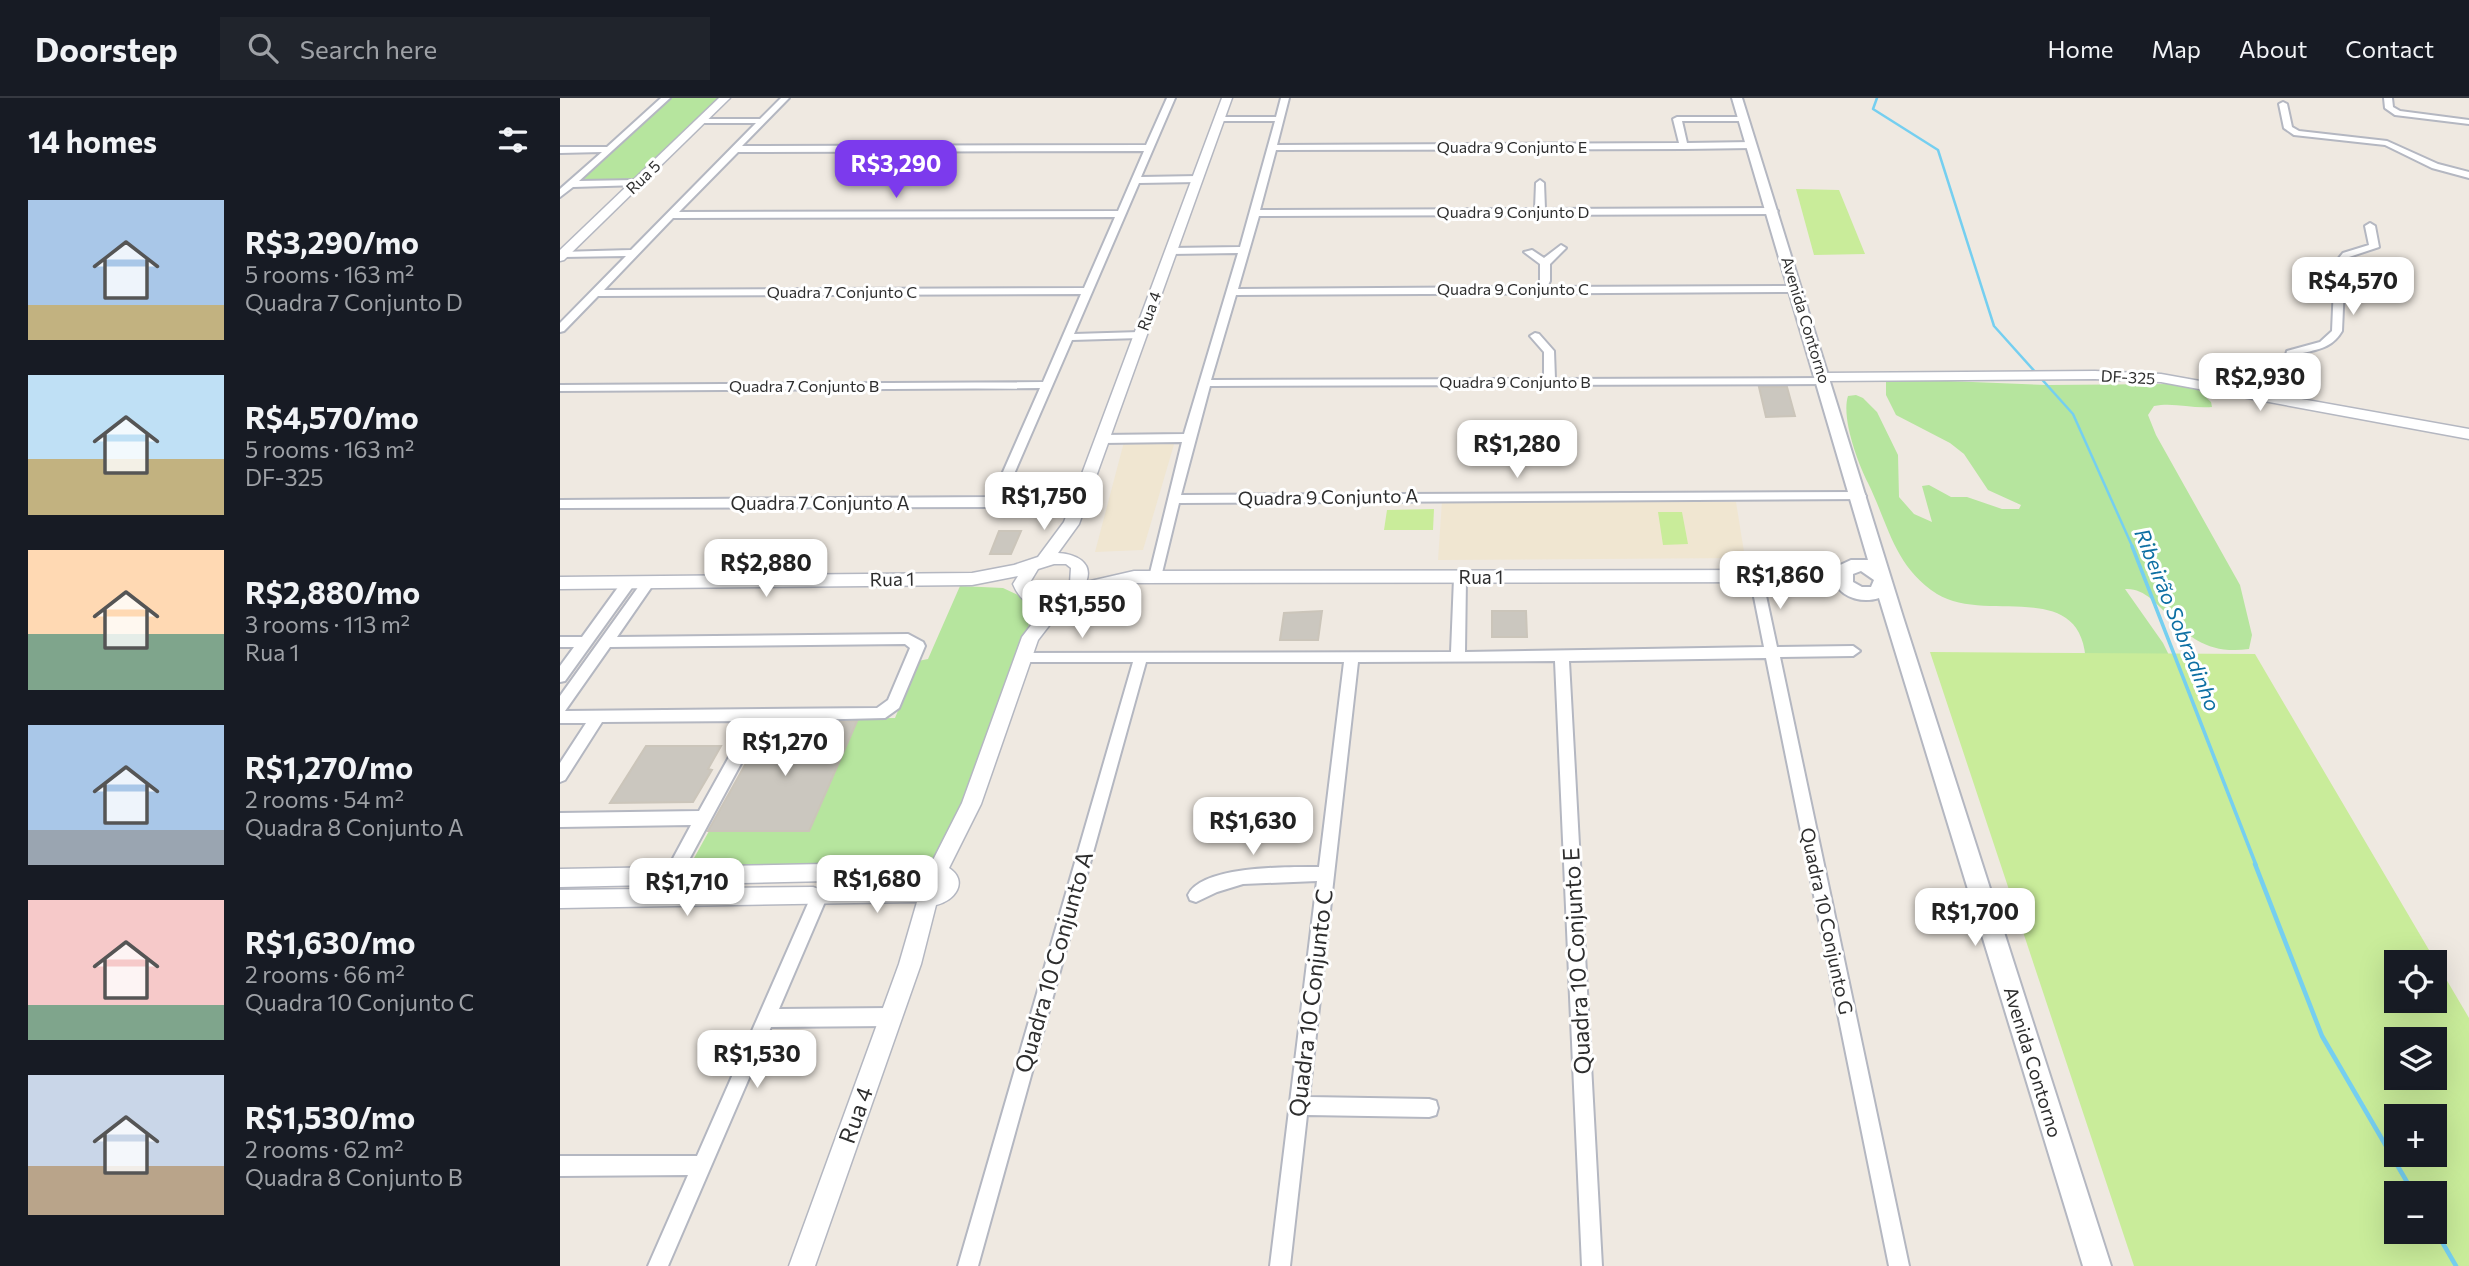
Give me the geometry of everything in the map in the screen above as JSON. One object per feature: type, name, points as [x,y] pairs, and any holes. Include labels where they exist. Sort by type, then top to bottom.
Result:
[{"type":"main road","name":"Avenida Contorno","points":[[1737,98],[1825,379],[1894,617],[2097,1266]]},
{"type":"main road","points":[[1851,579],[1873,542]]},
{"type":"main road","points":[[1876,570],[1884,580],[1881,590],[1876,593],[1851,579],[1876,570]]},
{"type":"main road","points":[[1851,579],[1894,617]]},
{"type":"street","points":[[560,194],[666,98]]},
{"type":"street","name":"Rua 5","points":[[561,255],[726,98]]},
{"type":"street","points":[[560,329],[785,98]]},
{"type":"street","points":[[996,503],[1171,98]]},
{"type":"street","name":"Rua 4","points":[[1071,524],[1227,98]]},
{"type":"street","points":[[1155,577],[1189,438],[1285,98]]},
{"type":"street","points":[[2388,98],[2389,108],[2398,113],[2469,122]]},
{"type":"street","points":[[2283,104],[2288,128],[2297,133],[2391,144],[2435,166],[2469,175]]},
{"type":"street","points":[[1220,119],[1278,119]]},
{"type":"street","points":[[1684,146],[1677,120],[1744,119]]},
{"type":"street","points":[[702,121],[763,121]]},
{"type":"street","name":"Quadra 9 Conjunto E","points":[[1272,148],[1752,145]]},
{"type":"street","points":[[736,149],[1150,148]]},
{"type":"street","points":[[560,149],[610,149]]},
{"type":"street","points":[[1136,180],[1198,179]]},
{"type":"street","points":[[572,184],[637,183]]},
{"type":"street","points":[[1540,183],[1540,212]]},
{"type":"street","name":"Quadra 9 Conjunto D","points":[[1253,213],[1773,211]]},
{"type":"street","points":[[671,215],[1121,214]]},
{"type":"street","points":[[2280,399],[2287,360],[2291,354],[2325,345],[2333,340],[2337,331],[2340,263],[2346,255],[2374,247],[2370,226]]},
{"type":"street","points":[[1541,289],[1545,281],[1545,263],[1561,247]]},
{"type":"street","points":[[1171,251],[1242,250]]},
{"type":"street","points":[[1529,251],[1545,263]]},
{"type":"street","points":[[561,255],[634,253]]},
{"type":"street","name":"Quadra 9 Conjunto C","points":[[1230,292],[1796,289]]},
{"type":"street","name":"Quadra 7 Conjunto C","points":[[595,293],[1088,291]]},
{"type":"street","points":[[1069,337],[1140,335]]},
{"type":"street","points":[[1535,336],[1549,351],[1550,382]]},
{"type":"street","name":"DF-325","points":[[1825,379],[2029,376],[2161,378],[2469,434]]},
{"type":"street","name":"Quadra 9 Conjunto B","points":[[1205,383],[1825,379]]},
{"type":"street","name":"Quadra 7 Conjunto B","points":[[560,388],[1048,385]]},
{"type":"street","points":[[1102,439],[1189,438]]},
{"type":"street","name":"Quadra 9 Conjunto A","points":[[1174,499],[1860,495]]},
{"type":"street","name":"Quadra 7 Conjunto A","points":[[560,504],[1079,501]]},
{"type":"street","points":[[1030,637],[1022,578],[1071,524]]},
{"type":"street","points":[[1071,524],[1081,579],[1030,637],[1023,657],[1458,657],[1853,651]]},
{"type":"street","points":[[972,579],[1062,558],[1135,577]]},
{"type":"street","name":"Rua 1","points":[[1135,577],[1808,576],[1851,579]]},
{"type":"street","points":[[972,579],[1024,593],[1042,601],[1135,577]]},
{"type":"street","name":"Quadra 10 Conjunto G","points":[[1756,577],[1899,1266]]},
{"type":"street","points":[[1458,657],[1460,578]]},
{"type":"street","name":"Rua 1","points":[[560,583],[972,579]]},
{"type":"street","points":[[560,677],[629,582]]},
{"type":"street","points":[[560,707],[565,693],[607,642],[649,582]]},
{"type":"street","points":[[607,613],[627,614]]},
{"type":"street","points":[[560,717],[880,714],[894,704],[918,646],[908,639],[607,642]]},
{"type":"street","points":[[560,642],[586,642]]},
{"type":"street","name":"Quadra 10 Conjunto E","points":[[1562,656],[1591,1266]]},
{"type":"street","name":"Rua 4","points":[[802,1266],[936,886],[958,835],[1023,657]]},
{"type":"street","name":"Quadra 10 Conjunto A","points":[[968,1266],[1140,657]]},
{"type":"street","name":"Quadra 10 Conjunto C","points":[[1280,1266],[1352,657]]},
{"type":"street","points":[[560,776],[598,716]]},
{"type":"street","points":[[671,877],[759,716]]},
{"type":"street","points":[[560,820],[704,818]]},
{"type":"street","points":[[658,1266],[819,896],[836,885],[830,874]]},
{"type":"street","points":[[560,878],[830,874],[936,886]]},
{"type":"street","points":[[1196,895],[1215,883],[1234,877],[1326,874]]},
{"type":"street","points":[[560,899],[819,896],[936,886]]},
{"type":"street","points":[[768,1018],[891,1017]]},
{"type":"street","points":[[1299,1106],[1429,1108]]},
{"type":"street","points":[[560,1166],[703,1165]]},
{"type":"shaded area","points":[[1175,441],[1143,550],[1095,552],[1124,442]]},
{"type":"shaded area","points":[[1442,501],[1736,502],[1745,558],[1438,560]]},
{"type":"green space","points":[[669,98],[719,98],[634,181],[580,181]]},
{"type":"green space","points":[[1796,189],[1839,190],[1865,254],[1814,255]]},
{"type":"green space","points":[[1899,379],[2047,385],[2172,384],[2196,388],[2211,402],[2212,407],[2154,406],[2148,415],[2156,435],[2240,585],[2252,635],[2249,649],[2224,649],[2204,644],[2188,634],[2151,599],[2139,591],[2125,589],[2163,643],[2390,1104],[2384,1104],[2384,1167],[2428,1167],[2434,1181],[2384,1181],[2384,1244],[2447,1244],[2447,1213],[2469,1266],[2288,1266],[2086,665],[2081,637],[2069,620],[2051,611],[1958,602],[1937,594],[1911,571],[1894,544],[1855,452],[1847,416],[1848,396],[1863,398],[1877,412],[1898,455],[1899,497],[1914,514],[1932,522],[1922,486],[1929,485],[1951,497],[1967,497],[2002,509],[2019,509],[2021,505],[1988,490],[1964,454],[1950,443],[1896,415],[1886,395],[1886,380]]},
{"type":"green space","points":[[1434,509],[1433,530],[1384,530],[1387,510]]},
{"type":"green space","points":[[1658,512],[1682,512],[1688,544],[1663,545]]},
{"type":"green space","points":[[960,586],[1003,588],[1022,597],[1028,612],[1029,633],[954,830],[934,867],[688,869],[771,719],[895,718],[918,661],[928,659]]},
{"type":"green space","points":[[1930,652],[2255,654],[2429,950],[2384,950],[2384,1013],[2447,1013],[2447,981],[2469,1018],[2469,1266],[2134,1266]]},
{"type":"building","points":[[1759,387],[1787,387],[1795,416],[1766,417]]},
{"type":"building","points":[[999,531],[1021,531],[1011,554],[990,554]]},
{"type":"building","points":[[1322,611],[1318,640],[1280,640],[1284,613]]},
{"type":"building","points":[[1492,611],[1526,611],[1527,637],[1492,637]]},
{"type":"building","points":[[857,721],[809,831],[708,831],[768,724]]},
{"type":"building","points":[[646,746],[721,746],[708,769],[712,770],[693,802],[610,803]]},
{"type":"waterway","name":"Ribeirão Sobradinho","points":[[1877,98],[1873,109],[1938,150],[1994,326],[2073,414],[2133,548]]},
{"type":"waterway","name":"Ribeirão Sobradinho","points":[[2132,546],[2256,865]]},
{"type":"waterway","name":"Ribeirão Sobradinho","points":[[2255,864],[2322,1036],[2406,1181]]},
{"type":"waterway","name":"Ribeirão Sobradinho","points":[[2443,1244],[2456,1266]]}]
